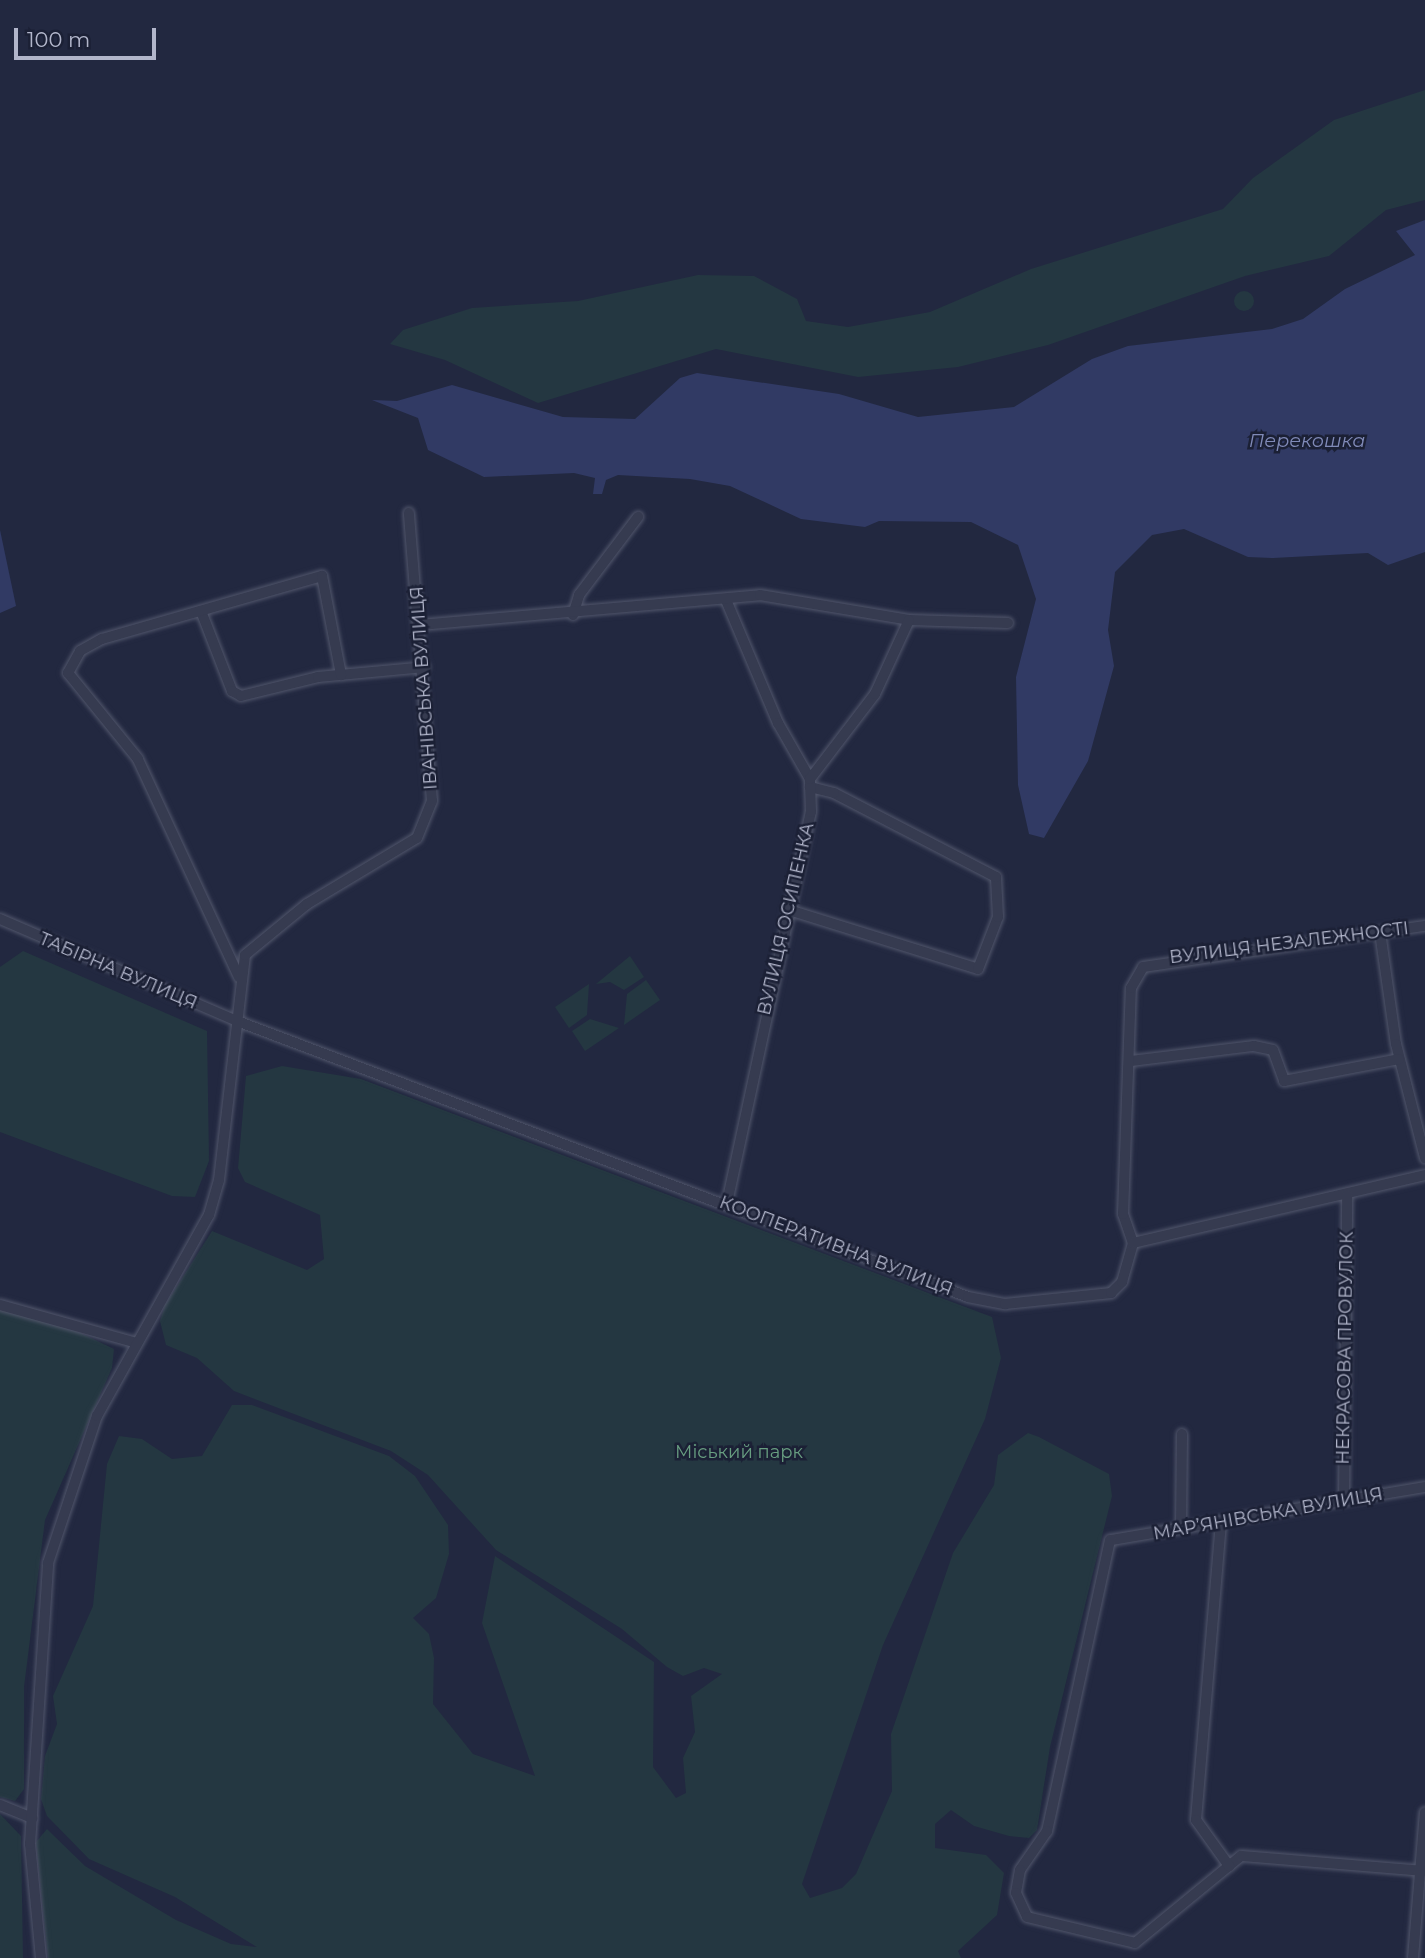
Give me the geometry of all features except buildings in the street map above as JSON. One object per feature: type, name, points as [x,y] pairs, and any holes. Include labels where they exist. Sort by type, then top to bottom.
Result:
[{"type":"street","name":"ІВАНІВСЬКА ВУЛИЦЯ","points":[[41,1958],[34,1922],[33,1818],[48,1563],[97,1416],[133,1342],[209,1215],[219,1180],[245,955],[307,904],[417,838],[432,801],[425,667],[409,513]]},
{"type":"street","points":[[573,615],[579,595],[638,517]]},
{"type":"street","points":[[240,994],[239,972],[138,759],[68,673],[80,651],[102,639],[322,576],[341,675]]},
{"type":"street","points":[[420,625],[573,615],[760,595],[909,620],[1008,623]]},
{"type":"street","points":[[726,600],[778,723],[810,783],[996,877],[998,917],[978,969],[789,909]]},
{"type":"street","points":[[201,611],[232,691],[241,696],[341,675],[425,667]]},
{"type":"street","points":[[810,783],[875,694],[909,620]]},
{"type":"street","name":"ВУЛИЦЯ ОСИПЕНКА","points":[[727,1203],[811,812],[810,783]]},
{"type":"street","name":"ТАБІРНА ВУЛИЦЯ","points":[[0,919],[237,1021]]},
{"type":"street","name":"ВУЛИЦЯ НЕЗАЛЕЖНОСТІ","points":[[1133,1243],[1123,1214],[1132,988],[1143,967],[1158,960],[1425,926]]},
{"type":"street","points":[[1380,932],[1399,1059],[1425,1158]]},
{"type":"street","name":"КООПЕРАТИВНА ВУЛИЦЯ","points":[[237,1021],[727,1203],[968,1297],[1005,1304],[1111,1293],[1122,1282],[1133,1243]]},
{"type":"street","points":[[1131,1061],[1254,1046],[1273,1050],[1284,1080],[1399,1059]]},
{"type":"street","points":[[1133,1243],[1425,1175]]},
{"type":"street","name":"НЕКРАСОВА ПРОВУЛОК","points":[[1344,1501],[1347,1195]]},
{"type":"street","points":[[0,1305],[133,1342]]},
{"type":"street","points":[[1181,1528],[1182,1434]]},
{"type":"street","name":"МАР’ЯНІВСЬКА ВУЛИЦЯ","points":[[1229,1866],[1135,1943],[1027,1917],[1016,1893],[1020,1870],[1047,1831],[1111,1540],[1425,1487]]},
{"type":"street","points":[[1221,1522],[1196,1820],[1229,1866],[1241,1856],[1423,1871]]},
{"type":"street","points":[[0,1805],[33,1818]]},
{"type":"street","points":[[1413,1958],[1423,1871],[1425,1812]]},
{"type":"green space","points":[[1425,90],[1425,200],[1386,210],[1329,256],[1245,276],[1048,345],[958,367],[858,377],[716,349],[538,403],[445,360],[390,344],[403,330],[472,308],[578,301],[698,275],[754,276],[797,299],[806,321],[848,327],[930,312],[1031,269],[1223,209],[1253,178],[1334,120]]},
{"type":"green space","points":[[1244,291],[1251,294],[1254,301],[1251,308],[1244,311],[1237,308],[1234,301],[1237,294]]},
{"type":"green space","points":[[23,951],[207,1031],[209,1161],[195,1197],[172,1196],[0,1132],[0,967]]},
{"type":"green space","points":[[630,956],[644,977],[624,990],[610,982],[596,984]]},
{"type":"green space","points":[[646,980],[660,1000],[624,1025],[627,994]]},
{"type":"green space","points":[[589,984],[587,1015],[569,1028],[555,1007]]},
{"type":"green space","points":[[590,1019],[619,1028],[585,1051],[572,1031]]},
{"type":"green space","name":"Міський парк","points":[[282,1066],[361,1079],[992,1317],[1001,1358],[985,1419],[883,1645],[802,1884],[810,1898],[842,1888],[856,1874],[892,1791],[891,1734],[953,1553],[994,1485],[998,1455],[1028,1433],[1039,1437],[1109,1474],[1112,1496],[1050,1747],[1037,1830],[1029,1838],[1009,1836],[974,1826],[951,1810],[935,1824],[935,1848],[986,1855],[1004,1873],[997,1915],[958,1951],[961,1958],[48,1958],[36,1842],[47,1829],[85,1866],[176,1920],[231,1944],[257,1947],[175,1897],[89,1859],[47,1816],[41,1799],[45,1756],[57,1724],[53,1696],[93,1606],[107,1464],[119,1436],[142,1439],[172,1459],[202,1456],[232,1405],[252,1405],[389,1456],[415,1476],[448,1525],[449,1554],[436,1598],[413,1618],[429,1634],[434,1658],[433,1704],[473,1754],[535,1776],[482,1623],[495,1556],[654,1662],[653,1767],[676,1798],[686,1793],[683,1758],[695,1732],[691,1696],[722,1674],[704,1668],[683,1676],[667,1667],[622,1629],[496,1550],[428,1475],[391,1451],[234,1391],[197,1358],[166,1345],[160,1321],[165,1305],[212,1231],[307,1270],[324,1259],[320,1215],[245,1182],[238,1168],[246,1076]]},
{"type":"green space","points":[[0,1310],[64,1325],[114,1349],[112,1368],[45,1520],[24,1687],[24,1789],[15,1801],[0,1797]]},
{"type":"green space","points":[[0,1814],[21,1836],[23,1958],[0,1958]]},
{"type":"water","name":"Перекошка","points":[[1425,220],[1425,552],[1388,565],[1368,553],[1248,557],[1184,529],[1152,535],[1115,572],[1108,630],[1114,666],[1088,761],[1044,838],[1029,834],[1018,785],[1016,677],[1036,599],[1018,545],[971,522],[879,521],[865,527],[801,519],[730,486],[690,479],[618,475],[606,480],[602,494],[593,494],[595,478],[574,473],[484,477],[428,450],[418,418],[372,400],[397,401],[452,385],[563,417],[635,419],[680,378],[697,373],[839,394],[918,417],[1014,407],[1092,359],[1128,346],[1272,329],[1303,319],[1345,289],[1415,255],[1396,231]]},
{"type":"water","points":[[0,530],[16,606],[0,613]]}]
